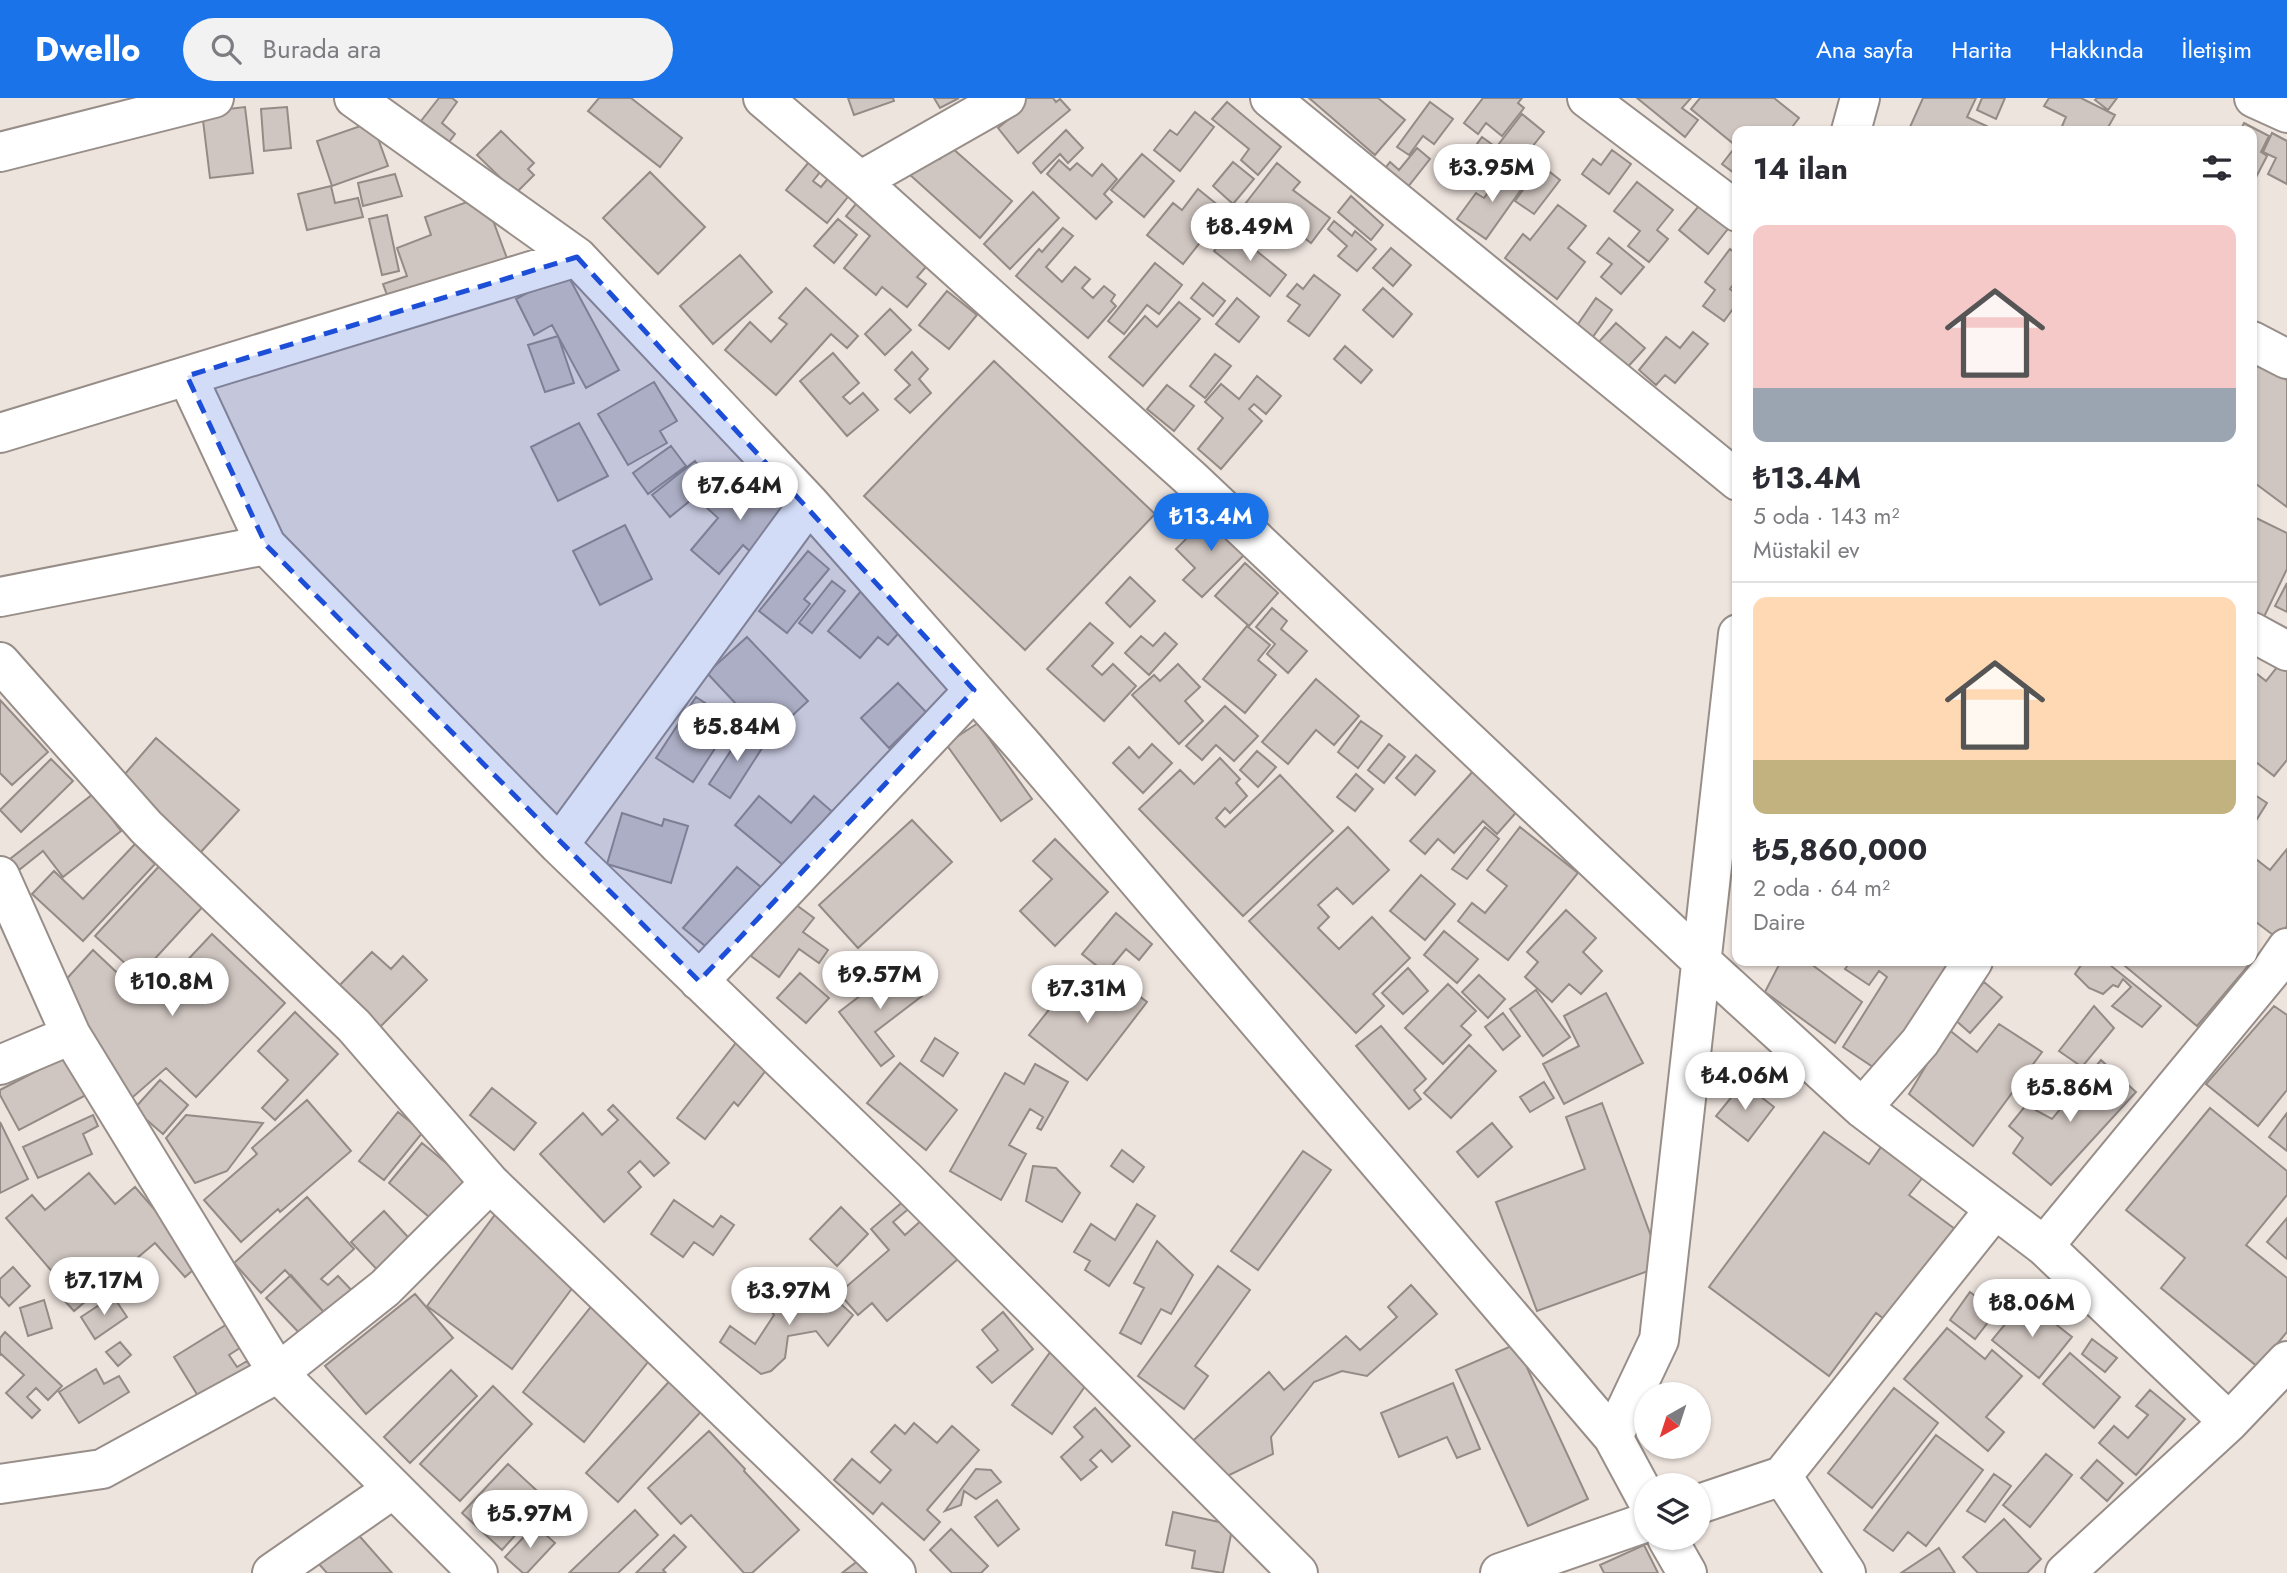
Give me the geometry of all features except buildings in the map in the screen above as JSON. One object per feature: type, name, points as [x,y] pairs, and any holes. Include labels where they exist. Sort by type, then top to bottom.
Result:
[{"type":"street","points":[[0,152],[214,98]]},
{"type":"street","points":[[354,98],[578,257],[809,503],[974,690],[1613,1437],[1634,1476]]},
{"type":"street","points":[[763,98],[860,181],[1189,477],[1700,960],[1862,1108],[2044,1246],[2229,1422]]},
{"type":"street","points":[[860,181],[1006,98]]},
{"type":"street","points":[[1270,98],[1732,476]]},
{"type":"street","points":[[1587,98],[1732,207]]},
{"type":"street","points":[[2253,98],[2287,113]]},
{"type":"street","points":[[0,433],[578,257]]},
{"type":"street","points":[[2257,344],[2287,359]]},
{"type":"street","points":[[187,376],[266,545],[559,845],[906,1180],[1298,1573]]},
{"type":"street","points":[[559,845],[809,503]]},
{"type":"street","points":[[0,597],[266,545]]},
{"type":"street","points":[[2257,635],[2287,651]]},
{"type":"street","points":[[0,662],[146,827],[354,1026],[490,1183],[896,1573]]},
{"type":"street","points":[[1613,1437],[1659,1340],[1732,685]]},
{"type":"street","points":[[699,981],[974,690]]},
{"type":"street","points":[[0,876],[71,1035],[278,1373],[478,1573]]},
{"type":"street","points":[[2044,1246],[2274,965]]},
{"type":"street","points":[[1862,1108],[1920,1042],[1970,966]]},
{"type":"street","points":[[0,1065],[71,1035]]},
{"type":"street","points":[[0,1484],[102,1469],[278,1373],[385,1288],[490,1183]]},
{"type":"street","points":[[1711,1500],[1782,1476],[1995,1209]]},
{"type":"street","points":[[2065,1573],[2229,1422],[2287,1361]]},
{"type":"street","points":[[1782,1476],[1846,1573]]},
{"type":"street","points":[[272,1573],[393,1489]]},
{"type":"street","points":[[1500,1573],[1634,1527]]},
{"type":"street","points":[[1674,1550],[1687,1573]]},
{"type":"highlighted area","points":[[577,257],[974,690],[699,981],[266,545],[187,376]]}]
